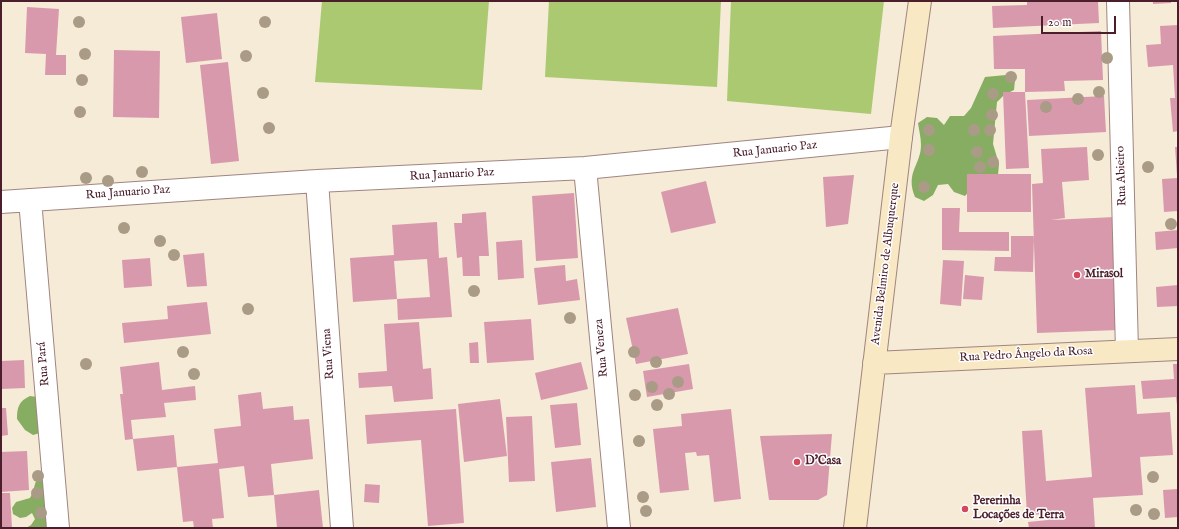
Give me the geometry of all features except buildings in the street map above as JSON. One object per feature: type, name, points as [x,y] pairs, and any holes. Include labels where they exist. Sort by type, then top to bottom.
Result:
[{"type":"main road","name":"Avenida Belmiro de Albuquerque","points":[[855,528],[874,363],[920,1]]},
{"type":"main road","name":"Rua Pedro Ângelo da Rosa","points":[[874,363],[1178,349]]},
{"type":"street","name":"Rua Abieiro","points":[[1118,1],[1127,351]]},
{"type":"street","name":"Rua Januario Paz","points":[[1,202],[317,181],[585,168],[902,137]]},
{"type":"street","name":"Rua Veneza","points":[[585,168],[619,528]]},
{"type":"street","name":"Rua Viena","points":[[317,181],[342,528]]},
{"type":"street","name":"Rua Pará","points":[[30,200],[58,528]]},
{"type":"green space","points":[[322,1],[489,1],[482,90],[315,82]]},
{"type":"green space","points":[[549,1],[721,1],[717,87],[545,77]]},
{"type":"green space","points":[[731,1],[884,1],[871,114],[727,101]]},
{"type":"green space","points":[[1006,75],[1015,80],[1014,90],[1004,95],[997,102],[993,144],[999,164],[998,175],[972,188],[965,196],[954,192],[948,184],[938,185],[933,195],[924,201],[915,197],[912,188],[912,181],[914,169],[919,158],[921,142],[918,123],[927,117],[937,118],[944,125],[950,116],[964,116],[971,108],[985,77]]},
{"type":"green space","points":[[30,396],[37,397],[40,433],[33,435],[25,430],[17,419],[19,405],[23,400]]},
{"type":"green space","points":[[45,472],[58,528],[26,528],[31,525],[35,519],[32,513],[26,517],[20,518],[13,514],[12,508],[16,502],[30,498],[38,477]]},
{"type":"place","name":"Mirasol","points":[[1077,275]]},
{"type":"place","name":"D'Casa","points":[[797,462]]},
{"type":"place","name":"Pererinha Locações de Terra","points":[[965,509]]}]
